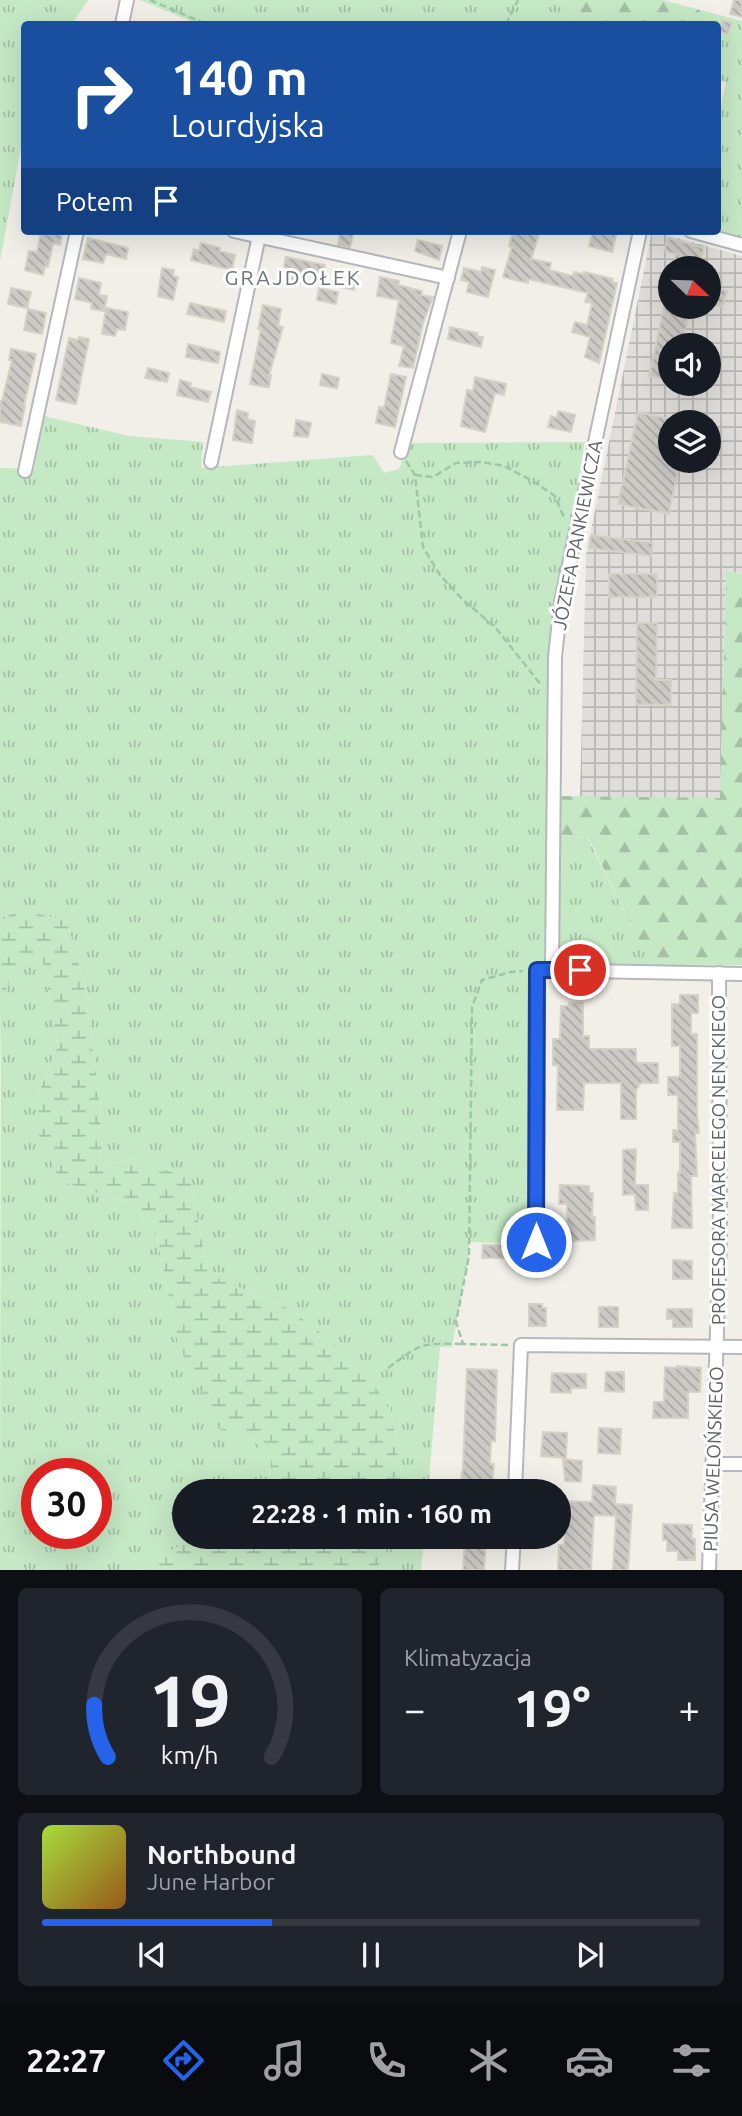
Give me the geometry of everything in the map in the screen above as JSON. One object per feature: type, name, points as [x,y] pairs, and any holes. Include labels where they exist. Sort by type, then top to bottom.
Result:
[{"type":"street","points":[[123,21],[127,0]]},
{"type":"street","points":[[25,471],[76,235]]},
{"type":"street","points":[[211,462],[259,235]]},
{"type":"street","points":[[263,235],[448,278]]},
{"type":"street","points":[[401,452],[459,235]]},
{"type":"street","name":"JÓZEFA PANKIEWICZA","points":[[552,969],[555,657],[561,602],[639,235]]},
{"type":"street","points":[[706,235],[742,245]]},
{"type":"street","points":[[536,1242],[537,970],[742,974]]},
{"type":"street","name":"PROFESORA MARCELEGO NENCKIEGO","points":[[717,1347],[720,1228],[719,974]]},
{"type":"street","points":[[515,1479],[521,1345],[742,1347]]},
{"type":"street","name":"PIUSA WELOŃSKIEGO","points":[[709,1570],[717,1347]]},
{"type":"street","points":[[712,1464],[742,1464]]},
{"type":"street","points":[[512,1570],[513,1549]]},
{"type":"path","points":[[150,0],[199,21]]},
{"type":"path","points":[[508,21],[518,0]]},
{"type":"path","points":[[401,452],[415,475],[423,547],[440,575],[462,599],[495,627],[554,701]]},
{"type":"path","points":[[415,475],[433,477],[456,463],[482,462],[504,466],[555,496],[568,533],[575,537]]},
{"type":"path","points":[[463,1344],[456,1322],[469,1256],[472,1007],[482,979],[511,971],[537,970]]},
{"type":"path","points":[[388,1368],[418,1346],[428,1343],[496,1345]]},
{"type":"shaded area","points":[[651,235],[666,235],[742,256],[742,574],[726,571],[720,799],[580,797],[586,555]]},
{"type":"green space","points":[[0,0],[88,0],[74,21],[21,21],[21,147],[0,261]]},
{"type":"green space","points":[[140,0],[575,0],[569,21],[191,21]]},
{"type":"green space","points":[[575,0],[663,0],[700,10],[695,21],[569,21]]},
{"type":"green space","points":[[700,10],[742,21],[742,239],[721,233],[721,105],[726,82],[721,81],[721,21],[695,21]]},
{"type":"green space","points":[[44,416],[129,436],[203,442],[201,468],[373,455],[384,473],[399,469],[408,443],[585,442],[550,638],[548,834],[587,837],[651,965],[533,964],[530,1244],[469,1242],[452,1347],[440,1347],[429,1479],[402,1479],[390,1407],[289,1309],[208,1274],[190,1180],[135,1159],[102,1165],[100,1103],[84,984],[67,921],[18,909],[0,922],[0,468],[34,469]]},
{"type":"green space","points":[[726,571],[742,574],[742,965],[651,965],[588,837],[559,835],[561,796],[720,798]]},
{"type":"green space","points":[[18,909],[67,921],[84,984],[100,1103],[102,1165],[135,1159],[190,1179],[208,1274],[289,1309],[353,1358],[390,1407],[402,1479],[269,1479],[272,1457],[249,1437],[219,1429],[178,1344],[157,1237],[130,1204],[61,1181],[39,1139],[38,1095],[58,1045],[42,957],[17,965],[1,1000],[0,1076],[0,922]]},
{"type":"green space","points":[[42,957],[58,1045],[38,1095],[61,1181],[130,1204],[157,1237],[178,1344],[249,1437],[272,1457],[269,1479],[172,1479],[172,1549],[175,1549],[137,1570],[0,1570],[1,1000],[17,965]]},
{"type":"green space","points":[[173,1549],[387,1549],[377,1570],[137,1570]]},
{"type":"green space","points":[[386,1549],[423,1549],[421,1570],[377,1570]]},
{"type":"building","points":[[734,0],[742,0],[742,17],[730,14]]},
{"type":"building","points":[[722,20],[732,23],[728,34],[721,32]]},
{"type":"building","points":[[40,235],[62,235],[60,245],[53,243],[48,267],[45,266],[43,275],[25,270],[29,251],[37,252]]},
{"type":"building","points":[[339,235],[353,235],[350,247],[338,245]]},
{"type":"building","points":[[512,235],[539,235],[531,259],[551,263],[549,270],[573,276],[574,272],[584,272],[613,279],[612,282],[617,283],[599,363],[585,357],[590,337],[572,332],[575,322],[587,325],[592,303],[585,302],[588,293],[528,279],[528,283],[503,277],[512,247],[509,246]]},
{"type":"building","points":[[592,235],[616,235],[612,252],[589,246]]},
{"type":"building","points":[[88,238],[128,248],[126,259],[106,254],[103,263],[83,259]]},
{"type":"building","points":[[668,238],[704,248],[702,256],[676,256],[664,251]]},
{"type":"building","points":[[418,240],[442,246],[439,260],[415,251]]},
{"type":"building","points":[[201,243],[235,255],[232,270],[191,260],[194,249],[199,251]]},
{"type":"building","points":[[286,257],[325,265],[323,276],[303,272],[301,283],[290,280],[293,270],[284,267]]},
{"type":"building","points":[[482,267],[495,270],[488,297],[467,292],[469,282],[461,280],[464,268],[481,272]]},
{"type":"building","points":[[162,268],[174,270],[173,276],[178,277],[173,300],[158,296]]},
{"type":"building","points":[[343,276],[356,279],[354,290],[341,287]]},
{"type":"building","points":[[380,277],[399,281],[398,285],[422,291],[421,295],[433,297],[423,323],[413,368],[399,366],[404,346],[391,343],[399,300],[377,296]]},
{"type":"building","points":[[79,278],[101,283],[99,295],[107,296],[104,311],[91,309],[92,303],[75,299]]},
{"type":"building","points":[[11,288],[31,292],[27,308],[8,304]]},
{"type":"building","points":[[319,288],[338,292],[336,304],[317,300]]},
{"type":"building","points":[[721,289],[727,291],[721,307]]},
{"type":"building","points":[[190,303],[226,311],[224,322],[187,314]]},
{"type":"building","points":[[263,305],[281,309],[278,326],[283,327],[269,375],[269,387],[250,384]]},
{"type":"building","points":[[106,308],[128,312],[125,330],[117,329],[115,336],[102,334]]},
{"type":"building","points":[[28,309],[46,313],[42,334],[24,330]]},
{"type":"building","points":[[661,319],[687,319],[684,333],[658,333]]},
{"type":"building","points":[[450,327],[477,333],[477,336],[483,337],[481,347],[448,339]]},
{"type":"building","points":[[658,334],[658,378],[649,376]]},
{"type":"building","points":[[79,337],[89,339],[76,404],[56,400],[69,338],[78,340]]},
{"type":"building","points":[[188,344],[220,352],[218,363],[186,357]]},
{"type":"building","points":[[11,349],[36,354],[21,426],[0,422],[0,401],[12,360],[9,360]]},
{"type":"building","points":[[148,368],[169,373],[167,382],[145,378]]},
{"type":"building","points":[[322,374],[339,378],[337,388],[320,385]]},
{"type":"building","points":[[391,374],[406,377],[395,427],[376,423],[379,407],[384,408]]},
{"type":"building","points":[[475,377],[506,384],[504,395],[495,393],[485,432],[461,426],[467,390],[473,391]]},
{"type":"building","points":[[180,380],[191,383],[190,387],[211,392],[208,402],[177,395]]},
{"type":"building","points":[[237,410],[248,413],[247,419],[255,421],[252,443],[233,440]]},
{"type":"building","points":[[558,411],[575,415],[571,432],[548,427],[551,416],[557,418]]},
{"type":"building","points":[[638,412],[658,416],[658,473],[677,473],[669,514],[618,504]]},
{"type":"building","points":[[296,420],[311,423],[308,437],[294,436]]},
{"type":"building","points":[[591,535],[653,543],[651,556],[589,548]]},
{"type":"building","points":[[609,574],[657,574],[657,597],[609,597]]},
{"type":"building","points":[[637,623],[657,623],[656,680],[671,680],[671,705],[636,704]]},
{"type":"building","points":[[680,995],[698,995],[698,1013],[691,1013],[691,1034],[697,1034],[699,1133],[695,1133],[697,1176],[691,1176],[692,1228],[672,1228],[674,1193],[678,1193],[678,1172],[680,1173],[680,1142],[673,1142],[673,1130],[678,1130],[678,1095],[668,1095],[668,1077],[680,1077],[680,1046],[672,1046],[672,1004],[680,1004]]},
{"type":"building","points":[[569,1003],[583,1003],[583,1036],[589,1036],[589,1049],[636,1049],[636,1063],[658,1063],[658,1083],[641,1083],[636,1090],[636,1119],[621,1119],[621,1083],[584,1083],[583,1110],[557,1110],[558,1065],[553,1065],[553,1039],[560,1039],[561,1006],[569,1006]]},
{"type":"building","points":[[636,1149],[635,1185],[648,1185],[648,1210],[636,1210],[635,1194],[623,1195],[623,1150]]},
{"type":"building","points":[[560,1185],[589,1186],[589,1193],[593,1193],[595,1240],[560,1242],[560,1224],[567,1224],[567,1204],[559,1204]]},
{"type":"building","points":[[483,1245],[519,1245],[519,1258],[482,1258]]},
{"type":"building","points":[[673,1260],[692,1261],[692,1279],[673,1279]]},
{"type":"building","points":[[529,1304],[542,1304],[542,1308],[546,1308],[546,1326],[529,1326]]},
{"type":"building","points":[[599,1307],[618,1307],[618,1327],[599,1327]]},
{"type":"building","points":[[667,1309],[692,1309],[692,1327],[673,1327],[673,1319],[667,1319]]},
{"type":"building","points":[[665,1367],[701,1368],[700,1392],[688,1392],[688,1418],[653,1418],[654,1402],[664,1402]]},
{"type":"building","points":[[467,1369],[497,1370],[495,1441],[491,1441],[490,1464],[494,1464],[493,1479],[461,1479]]},
{"type":"building","points":[[606,1372],[624,1372],[624,1392],[605,1391]]},
{"type":"building","points":[[552,1373],[586,1374],[586,1388],[571,1388],[571,1393],[551,1392]]},
{"type":"building","points":[[599,1428],[621,1429],[620,1454],[598,1453]]},
{"type":"building","points":[[543,1432],[567,1433],[566,1458],[541,1456]]},
{"type":"building","points":[[563,1459],[582,1461],[581,1482],[565,1479]]},
{"type":"building","points":[[593,1485],[616,1487],[615,1504],[632,1505],[628,1570],[613,1570],[616,1516],[594,1515],[591,1570],[558,1570],[559,1549],[571,1549],[571,1501],[592,1502]]},
{"type":"building","points":[[663,1524],[692,1525],[695,1560],[678,1560],[678,1551],[667,1551],[667,1540],[663,1540]]},
{"type":"building","points":[[464,1549],[485,1549],[484,1570],[463,1570]]},
{"type":"district","name":"GRAJDOŁEK","points":[[293,278]]},
{"type":"route","points":[[536,1242],[537,970],[580,970]]}]
